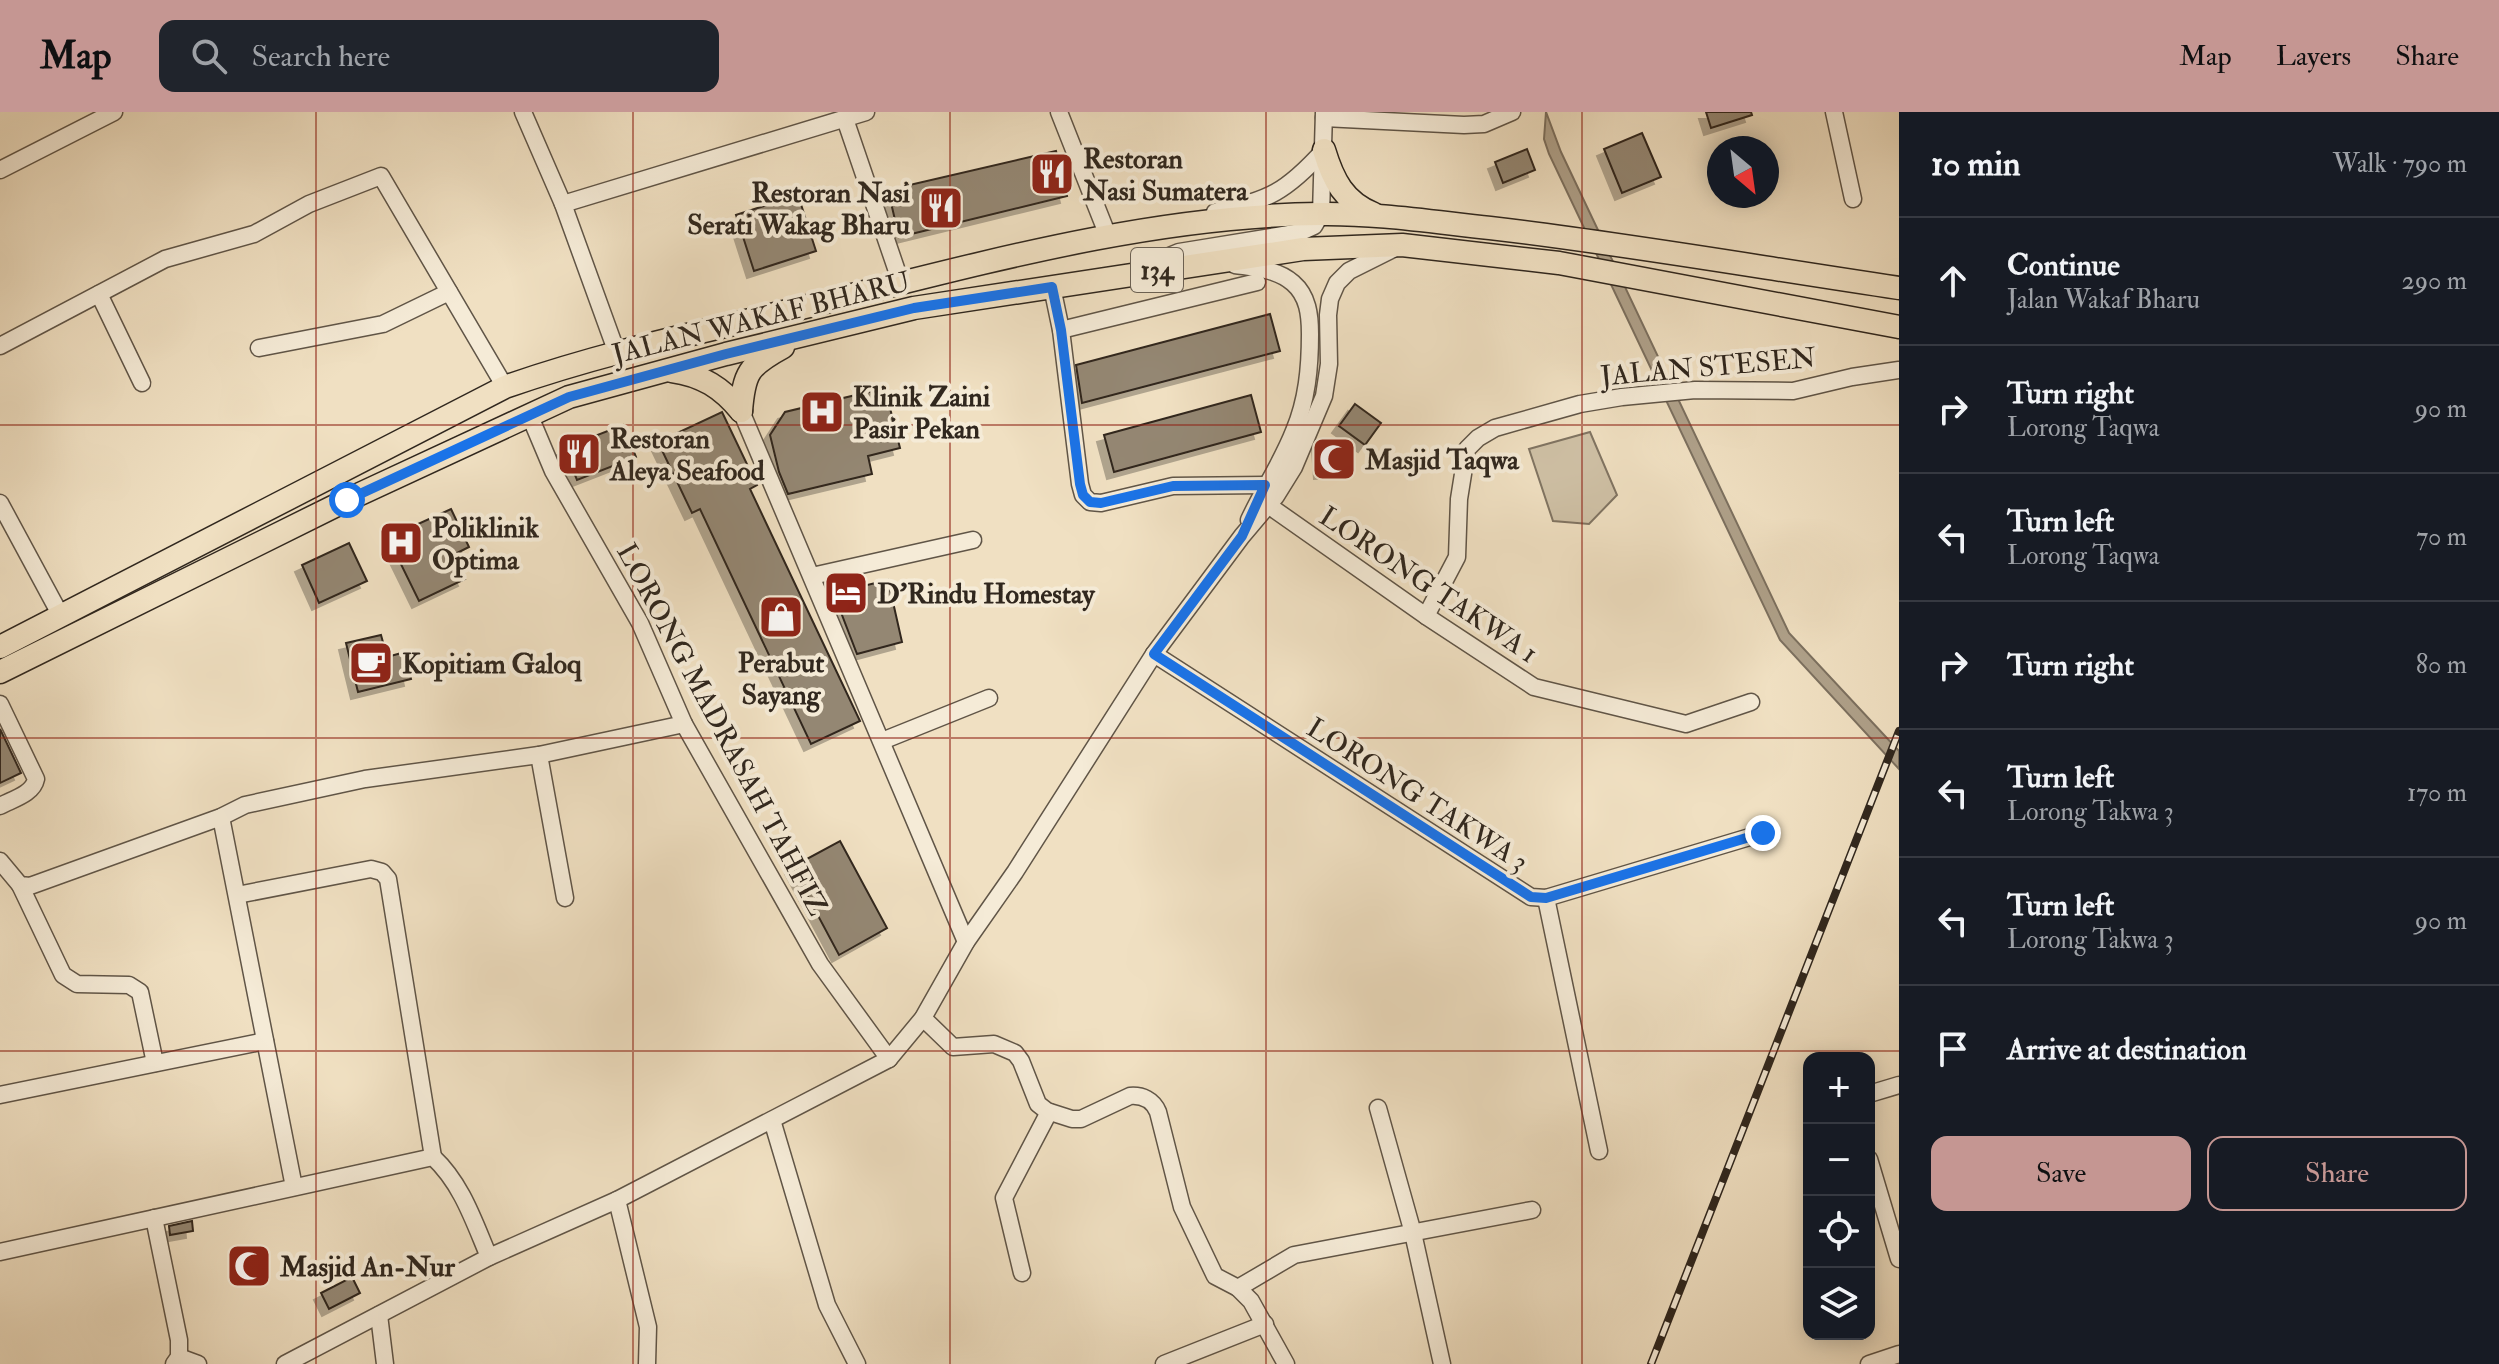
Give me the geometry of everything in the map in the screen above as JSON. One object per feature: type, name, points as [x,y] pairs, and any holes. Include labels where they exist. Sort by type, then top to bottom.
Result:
[{"type":"main road","points":[[1324,150],[1330,172],[1349,199],[1379,216]]},
{"type":"main road","name":"JALAN WAKAF BHARU","points":[[0,647],[505,387],[617,353],[1108,236],[1265,216],[1379,216],[1573,238],[1899,288]]},
{"type":"main road","name":"JALAN WAKAF BHARU","points":[[0,672],[347,500],[569,397],[914,308],[1303,249],[1402,245],[1559,263],[1899,327]]},
{"type":"main road","points":[[741,411],[744,383],[751,369],[764,357],[809,333]]},
{"type":"main road","points":[[667,371],[689,374],[710,382],[728,395],[741,411]]},
{"type":"street","points":[[0,170],[114,112]]},
{"type":"street","points":[[523,112],[563,204],[617,353]]},
{"type":"street","points":[[563,204],[866,112]]},
{"type":"street","points":[[1059,112],[1108,236]]},
{"type":"street","points":[[1126,275],[1179,252],[1301,232],[1314,226],[1321,214],[1324,115],[1464,125],[1484,124],[1512,112]]},
{"type":"street","points":[[1834,112],[1853,199]]},
{"type":"street","points":[[845,119],[901,283]]},
{"type":"street","name":"JALAN WAKAF BHARU","points":[[1155,228],[1254,203],[1279,193],[1324,150]]},
{"type":"street","points":[[0,346],[165,259],[254,234],[309,204],[381,176],[505,387]]},
{"type":"street","points":[[285,1364],[489,1257],[617,1200],[889,1059],[923,1018],[966,942],[1015,872],[1154,654],[1294,467],[1324,396],[1329,364],[1328,315],[1330,299],[1337,283],[1349,271],[1402,245]]},
{"type":"street","points":[[1213,262],[1279,274],[1301,291],[1310,317],[1310,364],[1295,430],[1242,536]]},
{"type":"street","points":[[1061,330],[1257,282]]},
{"type":"street","points":[[1052,287],[1061,330],[1080,484],[1083,495],[1090,502],[1101,503],[1173,486],[1265,485]]},
{"type":"street","points":[[259,348],[383,324],[449,292]]},
{"type":"street","points":[[99,294],[142,383]]},
{"type":"street","name":"JALAN STESEN","points":[[1426,616],[1455,564],[1459,499],[1467,449],[1495,428],[1580,404],[1679,391],[1793,391],[1899,370]]},
{"type":"street","points":[[741,411],[966,942]]},
{"type":"street","name":"LORONG MADRASAH TAHFIZ","points":[[529,414],[553,471],[640,623],[684,724],[820,964],[889,1059]]},
{"type":"street","points":[[0,503],[61,616]]},
{"type":"street","name":"LORONG TAKWA 1","points":[[1268,505],[1534,687],[1686,724],[1751,702]]},
{"type":"street","points":[[812,576],[973,540]]},
{"type":"street","name":"LORONG TAKWA 3","points":[[1154,654],[1526,894],[1546,898],[1763,833]]},
{"type":"street","points":[[882,741],[989,698]]},
{"type":"street","points":[[0,704],[36,779],[30,790],[0,806]]},
{"type":"street","points":[[20,885],[39,884],[221,817],[245,805],[365,779],[539,755],[684,724]]},
{"type":"street","points":[[539,755],[565,898]]},
{"type":"street","points":[[221,817],[294,1187]]},
{"type":"street","points":[[0,861],[20,885],[63,975],[77,984],[129,985],[140,992],[155,1063]]},
{"type":"street","points":[[237,895],[371,869],[382,872],[388,879],[433,1157],[460,1190],[489,1257]]},
{"type":"street","points":[[1546,898],[1599,1151]]},
{"type":"street","points":[[923,1018],[953,1047],[994,1044],[1015,1053],[1038,1104],[1049,1112],[1081,1119],[1130,1096],[1151,1102],[1158,1112],[1182,1207],[1215,1276],[1238,1288],[1251,1301],[1286,1364]]},
{"type":"street","points":[[0,1094],[265,1041]]},
{"type":"street","points":[[1875,1092],[1899,1085]]},
{"type":"street","points":[[1378,1108],[1413,1233],[1442,1364]]},
{"type":"street","points":[[1022,1273],[1004,1198],[1049,1112]]},
{"type":"street","points":[[772,1120],[827,1305],[857,1364]]},
{"type":"street","points":[[0,1252],[433,1157]]},
{"type":"street","points":[[1875,1179],[1899,1259]]},
{"type":"street","points":[[617,1200],[648,1327],[647,1364]]},
{"type":"street","points":[[1238,1288],[1294,1255],[1532,1210]]},
{"type":"street","points":[[154,1218],[179,1340],[177,1360],[198,1364]]},
{"type":"street","points":[[379,1315],[385,1364]]},
{"type":"street","points":[[1164,1364],[1265,1324]]},
{"type":"street","points":[[1869,1364],[1899,1354]]},
{"type":"shaded area","points":[[1546,112],[1561,152],[1789,633],[1899,751],[1899,769],[1780,640],[1549,154],[1544,139]]},
{"type":"shaded area","points":[[1590,432],[1617,495],[1589,524],[1553,521],[1529,449]]},
{"type":"building","points":[[1706,112],[1751,112],[1752,115],[1711,128]]},
{"type":"building","points":[[1642,133],[1661,177],[1622,193],[1604,149]]},
{"type":"building","points":[[1527,149],[1535,170],[1503,183],[1495,162]]},
{"type":"building","points":[[1056,151],[1067,196],[899,237],[888,190]]},
{"type":"building","points":[[798,195],[816,251],[754,271],[736,215]]},
{"type":"building","points":[[1270,314],[1280,351],[1082,403],[1076,365]]},
{"type":"building","points":[[885,388],[900,448],[868,456],[872,474],[788,494],[770,435],[785,412]]},
{"type":"building","points":[[1251,395],[1261,432],[1114,472],[1104,435]]},
{"type":"building","points":[[1355,404],[1381,423],[1365,445],[1339,426]]},
{"type":"building","name":"Perabut Sayang","points":[[722,412],[757,485],[750,489],[860,721],[811,744],[700,509],[692,513],[658,442]]},
{"type":"building","points":[[623,425],[636,457],[577,480],[564,448]]},
{"type":"building","name":"Masjid Taqwa","points":[[1345,441],[1349,470],[1321,472],[1319,442]]},
{"type":"building","points":[[451,509],[469,547],[453,555],[465,579],[419,601],[394,550],[396,534]]},
{"type":"building","points":[[349,543],[367,581],[319,603],[302,565]]},
{"type":"building","points":[[888,580],[902,642],[857,654],[837,602],[842,591]]},
{"type":"building","points":[[381,635],[387,657],[405,652],[411,679],[358,692],[346,643]]},
{"type":"building","points":[[0,729],[21,773],[0,783]]},
{"type":"building","points":[[840,841],[887,928],[839,955],[792,867]]},
{"type":"building","points":[[192,1221],[193,1231],[170,1235],[169,1226]]},
{"type":"building","points":[[352,1277],[360,1293],[329,1309],[321,1293]]},
{"type":"railway","points":[[1651,1364],[1899,731]]},
{"type":"place","name":"Restoran Nasi Sumatera","points":[[1052,174]]},
{"type":"place","name":"Restoran Nasi Serati Wakag Bharu","points":[[941,208]]},
{"type":"place","name":"Klinik Zaini Pasir Pekan","points":[[822,412]]},
{"type":"place","name":"Restoran Aleya Seafood","points":[[579,454]]},
{"type":"place","name":"Masjid Taqwa","points":[[1334,459]]},
{"type":"place","name":"Poliklinik Optima","points":[[401,543]]},
{"type":"place","name":"D’Rindu Homestay","points":[[846,593]]},
{"type":"place","name":"Perabut Sayang","points":[[781,617]]},
{"type":"place","name":"Kopitiam Galoq","points":[[371,663]]},
{"type":"place","name":"Masjid An-Nur","points":[[249,1266]]},
{"type":"route","points":[[347,500],[569,397],[726,354],[914,308],[1052,287],[1061,330],[1080,484],[1083,495],[1090,502],[1101,503],[1173,486],[1265,485],[1242,536],[1154,654],[1531,897],[1546,898],[1763,833]]}]
